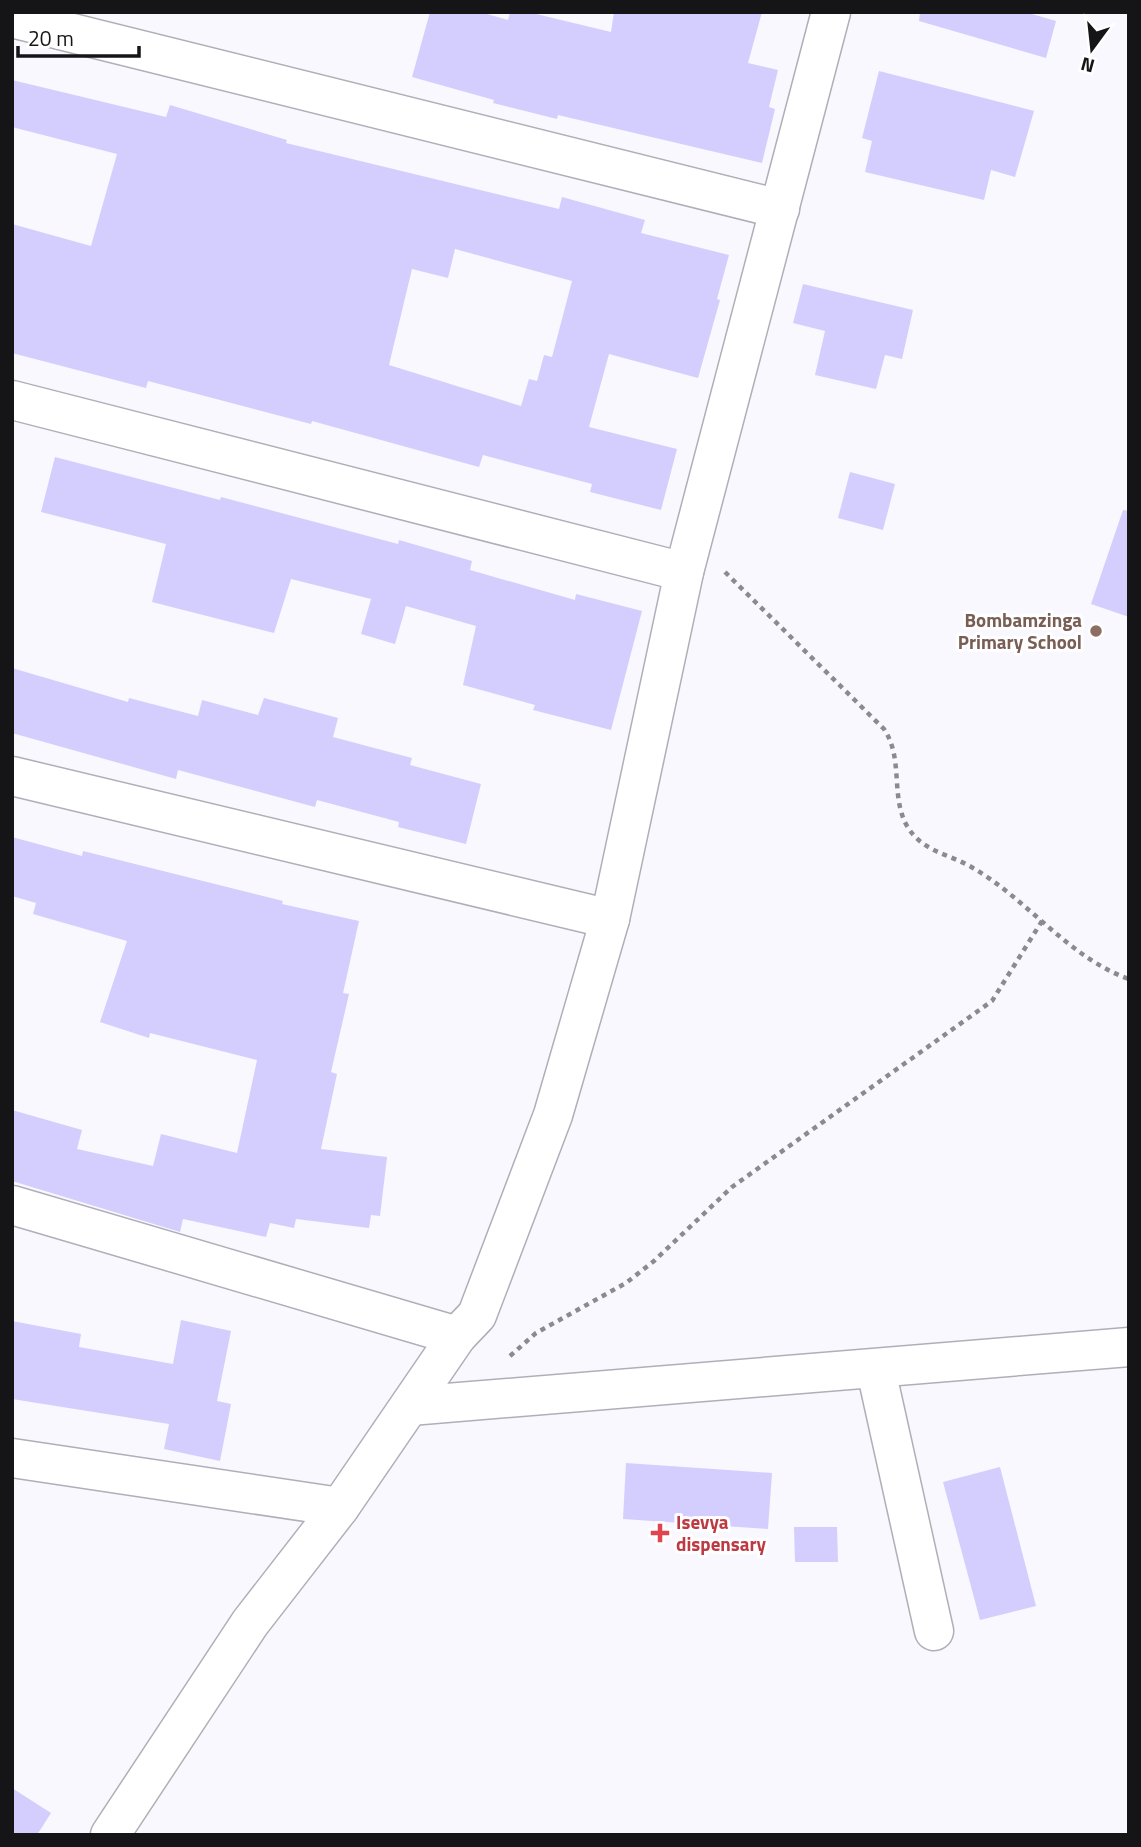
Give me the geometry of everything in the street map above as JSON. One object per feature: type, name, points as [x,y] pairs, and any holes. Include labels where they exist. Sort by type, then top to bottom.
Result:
[{"type":"street","points":[[110,1835],[250,1623],[340,1507],[457,1336],[477,1315],[553,1115],[610,919],[689,556],[831,12]]},
{"type":"street","points":[[12,18],[780,209]]},
{"type":"street","points":[[12,400],[689,556]]},
{"type":"street","points":[[12,776],[610,919]]},
{"type":"street","points":[[12,1205],[457,1336]]},
{"type":"street","points":[[411,1406],[876,1370],[1129,1347]]},
{"type":"street","points":[[876,1370],[934,1632]]},
{"type":"street","points":[[12,1458],[340,1507]]},
{"type":"path","points":[[689,556],[884,729],[895,752],[900,805],[905,824],[915,838],[932,849],[973,867],[1103,968],[1129,979]]},
{"type":"path","points":[[480,1400],[510,1355],[536,1333],[626,1283],[654,1261],[732,1187],[992,1000],[1042,921]]},
{"type":"building","points":[[430,12],[480,12],[508,20],[510,12],[528,12],[611,32],[614,12],[762,12],[748,63],[778,70],[769,107],[775,109],[762,163],[558,115],[557,119],[493,103],[494,100],[412,77]]},
{"type":"building","points":[[920,12],[1025,12],[1056,21],[1046,58],[919,21]]},
{"type":"building","points":[[879,71],[1034,111],[1015,177],[991,170],[984,200],[865,172],[872,141],[862,138]]},
{"type":"building","points":[[12,80],[166,117],[170,105],[287,140],[286,143],[559,209],[562,197],[645,220],[641,233],[729,255],[717,299],[720,300],[698,378],[609,354],[589,427],[677,449],[661,510],[590,492],[592,484],[483,455],[479,467],[312,421],[311,424],[148,381],[146,388],[12,353],[12,224],[91,246],[117,154],[12,127]],"holes":[[[455,249],[572,281],[552,357],[544,355],[537,381],[529,379],[521,406],[389,365],[412,269],[448,278]]]},
{"type":"building","points":[[803,284],[913,310],[902,359],[885,355],[876,389],[815,375],[825,331],[793,323]]},
{"type":"building","points":[[55,457],[398,544],[399,540],[472,561],[470,570],[575,600],[576,594],[642,611],[611,730],[533,710],[535,705],[463,685],[476,626],[406,606],[395,644],[361,634],[371,599],[291,579],[274,633],[152,602],[166,544],[41,512]]},
{"type":"building","points":[[850,472],[895,484],[883,530],[838,518]]},
{"type":"building","points":[[1123,510],[1129,511],[1129,617],[1091,604]]},
{"type":"building","points":[[12,668],[128,702],[129,698],[198,716],[202,700],[258,715],[264,698],[338,718],[333,737],[412,758],[410,765],[481,784],[466,844],[398,827],[399,822],[317,800],[315,807],[178,770],[176,779],[12,733]]},
{"type":"building","points":[[12,837],[82,856],[83,851],[283,901],[282,904],[359,921],[343,993],[349,994],[331,1072],[337,1074],[321,1149],[387,1157],[380,1216],[371,1215],[369,1228],[296,1219],[294,1228],[270,1223],[266,1237],[183,1219],[180,1232],[12,1181],[12,1110],[82,1130],[77,1149],[153,1166],[161,1134],[237,1153],[257,1060],[150,1033],[149,1038],[100,1022],[127,941],[33,914],[36,903],[12,896]]},
{"type":"building","points":[[181,1320],[231,1331],[217,1401],[231,1404],[220,1461],[164,1449],[169,1424],[12,1399],[12,1321],[81,1334],[79,1347],[173,1364]]},
{"type":"building","points":[[626,1463],[772,1473],[768,1529],[623,1519]]},
{"type":"building","points":[[1000,1467],[1036,1606],[980,1620],[943,1482]]},
{"type":"building","points":[[794,1527],[837,1527],[838,1562],[795,1562]]},
{"type":"building","points":[[12,1788],[51,1813],[37,1835],[12,1835]]},
{"type":"place","name":"Bombamzinga Primary School","points":[[1096,631]]},
{"type":"place","name":"Isevya dispensary","points":[[660,1533]]}]
